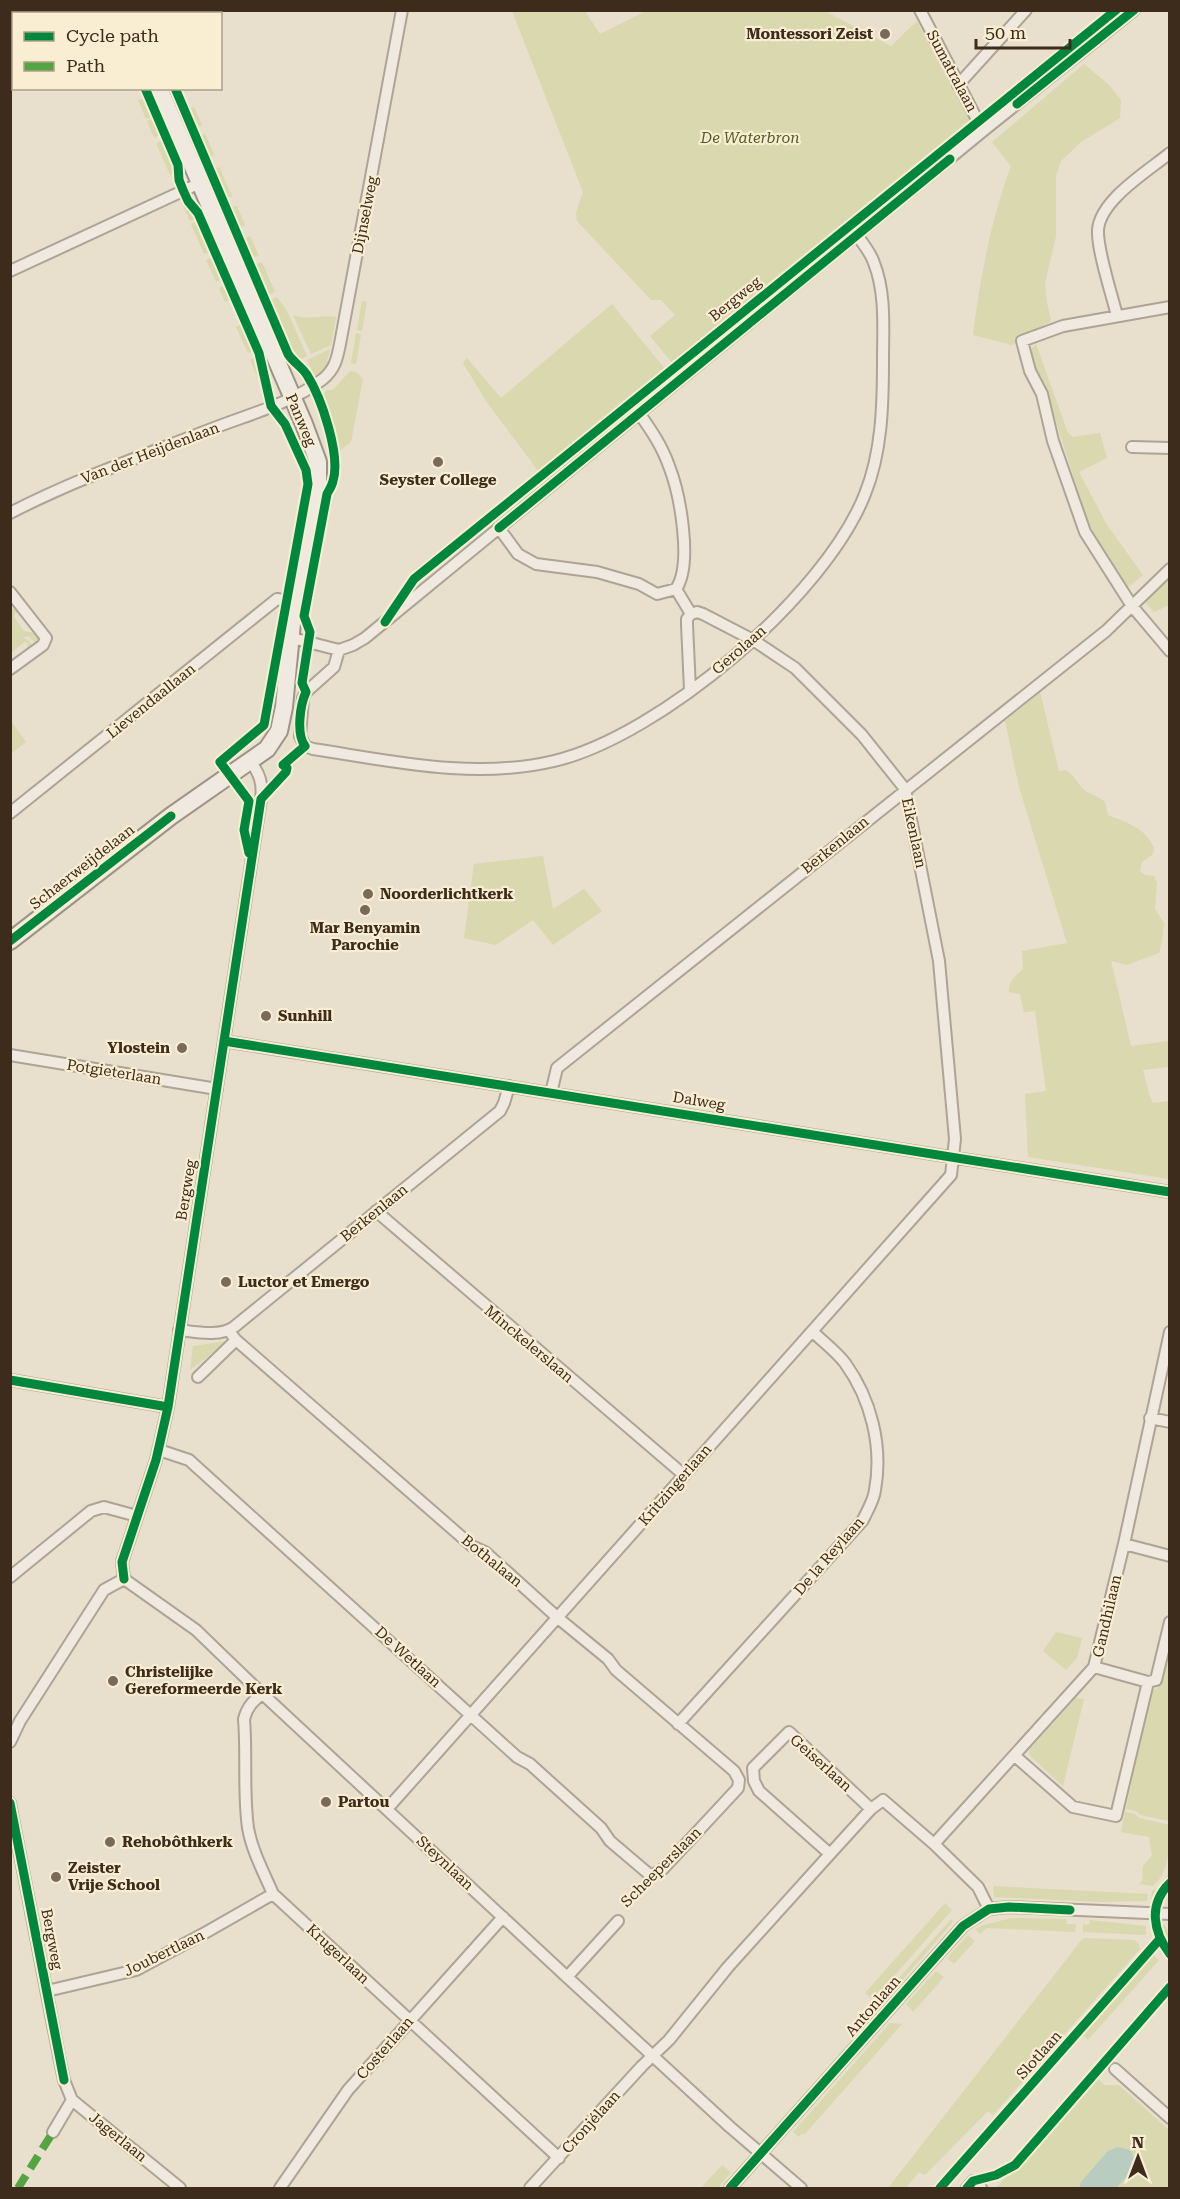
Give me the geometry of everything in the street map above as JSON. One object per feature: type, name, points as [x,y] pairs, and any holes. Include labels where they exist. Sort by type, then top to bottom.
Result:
[{"type":"street","name":"Dijnselweg","points":[[292,397],[322,380],[333,370],[337,362],[402,10]]},
{"type":"street","name":"Sumatralaan","points":[[920,10],[983,131]]},
{"type":"street","points":[[958,85],[1026,10]]},
{"type":"street","name":"Bergweg","points":[[339,650],[365,638],[1134,10]]},
{"type":"street","name":"Panweg","points":[[160,90],[318,462],[318,485],[294,602],[284,707],[279,731],[267,749],[250,762]]},
{"type":"street","points":[[1118,316],[1098,230],[1104,213],[1117,196],[1170,153]]},
{"type":"street","points":[[10,271],[200,183]]},
{"type":"street","name":"Gerolaan","points":[[339,650],[334,668],[306,692],[303,698],[300,736],[305,746],[446,769],[513,769],[556,761],[600,745],[645,721],[690,690],[753,640],[801,592],[832,555],[848,531],[866,494],[872,471],[878,447],[883,380],[881,288],[874,262],[857,235]]},
{"type":"street","points":[[1170,307],[1063,326],[1022,341],[1030,371],[1042,394],[1053,441],[1085,532],[1132,606],[1170,651]]},
{"type":"street","name":"Van der Heijdenlaan","points":[[10,513],[81,479],[292,397]]},
{"type":"street","points":[[499,528],[518,554],[536,564],[597,572],[639,584],[657,594],[676,589],[682,580],[684,564],[682,518],[670,468],[661,447],[639,413]]},
{"type":"street","points":[[1132,447],[1170,448]]},
{"type":"street","name":"Berkenlaan","points":[[551,1093],[557,1068],[1106,631],[1170,568]]},
{"type":"street","points":[[676,589],[691,614],[687,619],[690,690]]},
{"type":"street","points":[[10,592],[46,638],[43,645],[10,669]]},
{"type":"street","name":"Lievendaallaan","points":[[10,813],[278,599],[294,602]]},
{"type":"street","name":"Eikenlaan","points":[[691,614],[697,612],[703,614],[753,640],[795,668],[862,735],[905,789],[928,896],[939,961],[955,1139],[954,1157]]},
{"type":"street","points":[[292,638],[339,650]]},
{"type":"street","name":"Bergweg","points":[[124,1579],[122,1562],[159,1450],[168,1407],[262,793],[257,771],[250,762]]},
{"type":"street","name":"Schaerweijdelaan","points":[[10,941],[171,816],[229,774],[250,762]]},
{"type":"street","name":"Dalweg","points":[[224,1041],[1170,1192]]},
{"type":"street","name":"Potgieterlaan","points":[[10,1055],[217,1089]]},
{"type":"street","name":"Berkenlaan","points":[[198,1377],[232,1335],[376,1211],[500,1111],[509,1086]]},
{"type":"street","name":"Kritzingerlaan","points":[[387,1809],[951,1175],[954,1157]]},
{"type":"street","name":"Minckelerslaan","points":[[376,1211],[684,1475]]},
{"type":"street","points":[[179,1330],[232,1335]]},
{"type":"street","name":"De la Reylaan","points":[[678,1724],[863,1520],[875,1492],[878,1466],[872,1415],[863,1393],[844,1362],[812,1331]]},
{"type":"street","name":"Gandhilaan","points":[[934,1844],[1094,1667],[1124,1544],[1170,1332]]},
{"type":"street","name":"Bothalaan","points":[[232,1335],[472,1546],[485,1552],[558,1618],[608,1659],[616,1670],[734,1771],[739,1780],[738,1788]]},
{"type":"street","points":[[10,1380],[168,1407]]},
{"type":"street","points":[[1150,1418],[1170,1422]]},
{"type":"street","name":"De Wetlaan","points":[[159,1450],[189,1460],[517,1757],[530,1764],[601,1828],[610,1841],[650,1875]]},
{"type":"street","points":[[10,1576],[91,1511],[104,1507],[137,1516]]},
{"type":"street","points":[[1124,1544],[1170,1556]]},
{"type":"street","points":[[10,1742],[20,1721],[104,1590],[124,1579]]},
{"type":"street","name":"Steynlaan","points":[[124,1579],[196,1630],[652,2056],[801,2188]]},
{"type":"street","points":[[1094,1667],[1148,1682],[1156,1680],[1170,1622]]},
{"type":"street","points":[[1015,1756],[1073,1807],[1116,1816],[1148,1682]]},
{"type":"street","name":"Krugerlaan","points":[[263,1693],[251,1703],[244,1719],[246,1800],[249,1830],[256,1856],[273,1894],[559,2158]]},
{"type":"street","name":"Geiserlaan","points":[[830,1854],[759,1791],[754,1781],[753,1768],[789,1732],[872,1809]]},
{"type":"street","name":"Scheeperslaan","points":[[650,1875],[660,1872],[738,1788]]},
{"type":"street","points":[[652,2056],[669,2040],[728,1967],[830,1854],[883,1800],[934,1844],[978,1887],[989,1909],[1009,1907],[1170,1914]]},
{"type":"street","name":"Bergweg","points":[[10,1803],[13,1835],[64,2080]]},
{"type":"street","name":"Joubertlaan","points":[[47,1991],[136,1970],[273,1894]]},
{"type":"street","name":"Antonlaan","points":[[730,2188],[963,1926],[989,1909]]},
{"type":"street","name":"Costerlaan","points":[[280,2188],[348,2090],[408,2020],[503,1917]]},
{"type":"street","name":"Scheeperslaan","points":[[567,1977],[618,1921]]},
{"type":"street","name":"Cronjélaan","points":[[530,2188],[652,2056]]},
{"type":"street","points":[[1115,2069],[1170,2118]]},
{"type":"street","name":"Jagerlaan","points":[[64,2080],[72,2100],[180,2188]]},
{"type":"street","points":[[53,2132],[72,2100]]},
{"type":"green space","name":"De Waterbron","points":[[823,10],[891,46],[917,21],[971,123],[673,364],[650,336],[675,315],[661,300],[651,300],[577,221],[576,213],[583,192],[512,11],[585,11],[600,34],[646,11]]},
{"type":"green space","points":[[1084,64],[1108,84],[1121,100],[1120,118],[1081,142],[1061,161],[1056,176],[1056,236],[1045,283],[1051,321],[1012,345],[973,335],[987,249],[1011,166],[992,142]]},
{"type":"green space","points":[[146,99],[153,116],[146,119],[138,100]]},
{"type":"green space","points":[[194,107],[202,125],[195,128],[187,110]]},
{"type":"green space","points":[[154,118],[161,134],[154,138],[147,121]]},
{"type":"green space","points":[[205,134],[214,154],[207,159],[198,137]]},
{"type":"green space","points":[[163,140],[176,173],[170,175],[156,143]]},
{"type":"green space","points":[[219,167],[232,196],[224,199],[212,170]]},
{"type":"green space","points":[[180,199],[183,199],[198,217],[190,221]]},
{"type":"green space","points":[[237,206],[245,225],[237,229],[228,208]]},
{"type":"green space","points":[[199,220],[212,251],[204,254],[191,224]]},
{"type":"green space","points":[[250,236],[259,256],[249,258],[241,239]]},
{"type":"green space","points":[[214,256],[224,278],[216,282],[206,260]]},
{"type":"green space","points":[[262,262],[275,292],[266,296],[252,264]]},
{"type":"green space","points":[[227,284],[233,298],[225,302],[219,288]]},
{"type":"green space","points":[[277,297],[287,311],[307,356],[296,361],[285,343],[268,301]]},
{"type":"green space","points":[[362,301],[367,302],[362,331],[357,330]]},
{"type":"green space","points":[[612,304],[665,369],[665,374],[597,429],[594,426],[539,472],[486,401],[463,363],[467,358],[501,398]]},
{"type":"green space","points":[[293,315],[336,317],[331,345],[311,354]]},
{"type":"green space","points":[[244,323],[256,350],[248,353],[236,327]]},
{"type":"green space","points":[[356,333],[361,334],[356,364],[351,363]]},
{"type":"green space","points":[[1036,344],[1068,433],[1073,437],[1100,433],[1107,458],[1079,472],[1107,525],[1143,575],[1127,588],[1099,544],[1087,519],[1042,378],[1030,359],[1032,348]]},
{"type":"green space","points":[[330,349],[327,361],[330,363],[327,368],[314,376],[307,360]]},
{"type":"green space","points":[[258,356],[263,375],[258,378],[250,360]]},
{"type":"green space","points":[[350,371],[356,372],[363,379],[351,442],[339,451],[335,429],[322,395],[327,390],[333,390]]},
{"type":"green space","points":[[335,483],[328,522],[323,521],[328,497]]},
{"type":"green space","points":[[1169,578],[1169,605],[1154,612],[1144,601]]},
{"type":"green space","points":[[11,608],[18,609],[22,613],[15,613],[14,617],[24,631],[39,634],[41,640],[36,644],[29,636],[22,638],[28,640],[33,646],[27,650],[28,643],[24,642],[11,653]]},
{"type":"green space","points":[[1040,692],[1059,771],[1069,772],[1084,790],[1105,802],[1108,815],[1140,830],[1154,848],[1153,854],[1142,862],[1140,871],[1145,875],[1154,876],[1157,883],[1155,909],[1164,923],[1159,953],[1127,965],[1111,961],[1131,1046],[1169,1041],[1169,1067],[1143,1070],[1153,1103],[1169,1101],[1169,1179],[1028,1157],[1025,1094],[1046,1091],[1035,1011],[1024,1012],[1020,994],[1009,992],[1009,988],[1013,979],[1023,969],[1022,951],[1067,943],[1019,787],[1005,721]]},
{"type":"green space","points":[[11,721],[26,742],[11,754]]},
{"type":"green space","points":[[543,856],[553,909],[584,889],[602,911],[553,945],[533,920],[496,945],[464,938],[474,864]]},
{"type":"green space","points":[[227,1341],[229,1344],[223,1345],[190,1370],[193,1346]]},
{"type":"green space","points":[[1056,1632],[1082,1638],[1077,1658],[1066,1670],[1043,1651]]},
{"type":"green space","points":[[1169,1641],[1169,1821],[1126,1809],[1150,1691],[1158,1688]]},
{"type":"green space","points":[[1076,1698],[1084,1699],[1063,1786],[1029,1755],[1030,1749]]},
{"type":"green space","points":[[1125,1812],[1169,1825],[1166,1866],[1153,1886],[1139,1884],[1142,1881],[1143,1866],[1152,1855],[1149,1837],[1121,1832]]},
{"type":"green space","points":[[1169,1873],[1169,1880],[1156,1900],[1151,1901],[1152,1891],[1159,1887]]},
{"type":"green space","points":[[993,1886],[1148,1894],[1147,1901],[1099,1902],[994,1897]]},
{"type":"green space","points":[[945,1903],[952,1910],[873,2000],[865,1993]]},
{"type":"green space","points":[[1011,1918],[1066,1919],[1067,1924],[1076,1924],[1075,1932],[987,1928],[980,1934],[975,1929]]},
{"type":"green space","points":[[951,1919],[953,1922],[891,1993],[877,2003]]},
{"type":"green space","points":[[1090,1920],[1146,1926],[1146,1935],[1083,1932],[1083,1924],[1089,1925]]},
{"type":"green space","points":[[1158,1921],[1165,1926],[1168,1932],[1167,1947],[1161,1938]]},
{"type":"green space","points":[[968,1935],[975,1941],[954,1964],[947,1958]]},
{"type":"green space","points":[[1083,1938],[1134,1940],[1140,1949],[993,2115],[988,2111],[925,2175],[919,2172],[906,2188],[888,2188]]},
{"type":"green space","points":[[1150,1953],[1159,1960],[1088,2040],[1080,2032]]},
{"type":"green space","points":[[936,1971],[944,1977],[913,2012],[906,2004]]},
{"type":"green space","points":[[890,2023],[902,2024],[804,2135],[802,2133],[799,2137],[793,2132]]},
{"type":"green space","points":[[1096,2077],[1104,2085],[1119,2085],[1169,2130],[1169,2188],[996,2188]]},
{"type":"green space","points":[[722,2165],[731,2172],[718,2188],[701,2188]]},
{"type":"shaded area","points":[[1118,2147],[1130,2150],[1134,2161],[1131,2171],[1124,2180],[1116,2188],[1079,2188],[1081,2182],[1108,2151]]},
{"type":"marked path","points":[[18,2188],[53,2132]]},
{"type":"cycle path","points":[[385,622],[414,579],[1116,10]]},
{"type":"cycle path","points":[[1017,104],[1134,10]]},
{"type":"cycle path","points":[[146,90],[178,165],[179,180],[183,190],[188,201],[198,213],[259,353],[271,406],[285,424],[306,470],[308,484],[264,725],[220,762],[249,801],[244,830],[249,853]]},
{"type":"cycle path","points":[[124,1579],[122,1562],[156,1460],[168,1407],[261,799],[286,772],[287,768],[283,765],[305,746],[302,741],[300,719],[306,692],[302,683],[310,632],[304,616],[327,494],[333,483],[335,470],[332,442],[318,397],[303,369],[288,354],[176,90]]},
{"type":"cycle path","points":[[499,528],[950,159]]},
{"type":"cycle path","points":[[10,941],[171,816]]},
{"type":"cycle path","points":[[224,1041],[1170,1192]]},
{"type":"cycle path","points":[[10,1380],[168,1407]]},
{"type":"cycle path","points":[[10,1803],[64,2080]]},
{"type":"cycle path","points":[[1170,1883],[1158,1900],[1155,1918],[1160,1937],[1170,1954]]},
{"type":"cycle path","points":[[730,2188],[963,1926],[989,1909],[1009,1907],[1070,1910]]},
{"type":"cycle path","name":"Slotlaan","points":[[940,2188],[1159,1940]]},
{"type":"cycle path","points":[[967,2188],[973,2181],[996,2175],[1015,2165],[1170,1987]]},
{"type":"place","name":"Montessori Zeist","points":[[885,34]]},
{"type":"place","name":"Seyster College","points":[[438,462]]},
{"type":"place","name":"Noorderlichtkerk","points":[[368,894]]},
{"type":"place","name":"Mar Benyamin Parochie","points":[[365,910]]},
{"type":"place","name":"Sunhill","points":[[266,1016]]},
{"type":"place","name":"Ylostein","points":[[182,1048]]},
{"type":"place","name":"Luctor et Emergo","points":[[226,1282]]},
{"type":"place","name":"Christelijke Gereformeerde Kerk","points":[[113,1681]]},
{"type":"place","name":"Partou","points":[[326,1802]]},
{"type":"place","name":"Rehobôthkerk","points":[[110,1842]]},
{"type":"place","name":"Zeister Vrije School","points":[[56,1877]]}]
